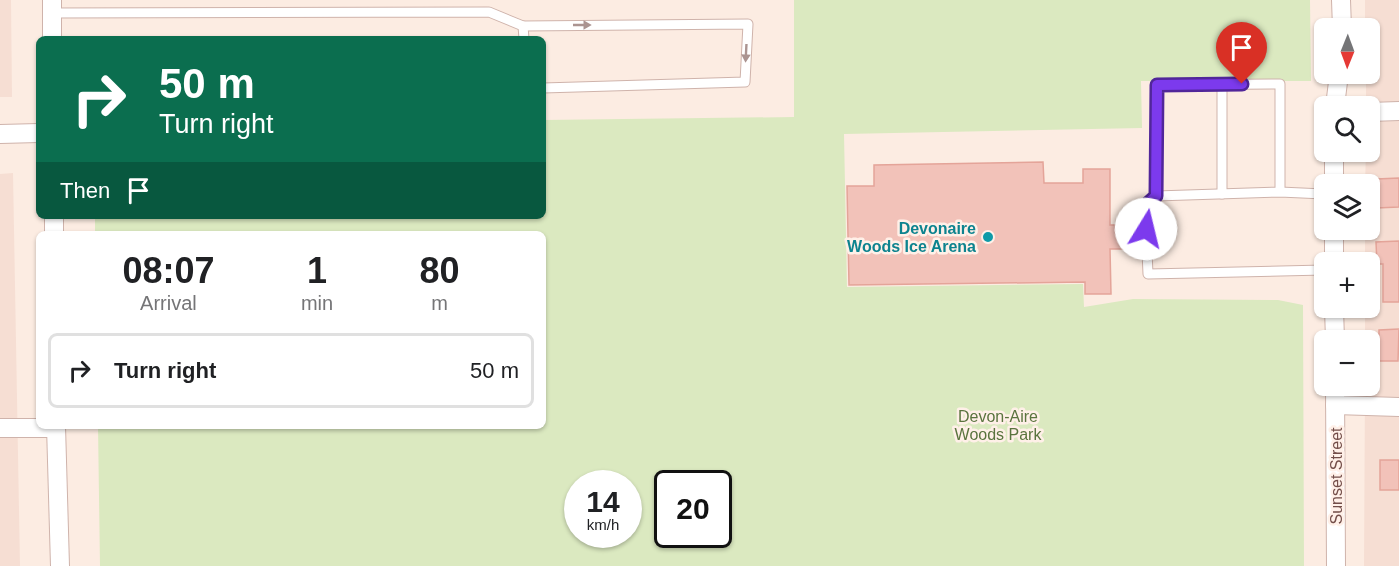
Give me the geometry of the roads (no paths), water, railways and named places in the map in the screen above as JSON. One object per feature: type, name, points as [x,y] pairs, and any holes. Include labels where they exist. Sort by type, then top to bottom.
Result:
[{"type":"street","points":[[1341,0],[1342,18]]},
{"type":"street","points":[[52,7],[52,36]]},
{"type":"street","points":[[1380,112],[1399,111]]},
{"type":"street","points":[[0,134],[36,134]]},
{"type":"street","name":"Sunset Street","points":[[1335,396],[1336,566]]},
{"type":"street","points":[[1335,405],[1399,407]]},
{"type":"street","points":[[0,428],[36,427]]},
{"type":"street","points":[[56,429],[60,566]]},
{"type":"lane","points":[[52,7],[489,12],[523,26],[748,24],[745,82],[546,88]]},
{"type":"lane","points":[[523,26],[524,36]]},
{"type":"lane","points":[[1222,84],[1222,194]]},
{"type":"lane","points":[[1156,196],[1157,85],[1280,84],[1280,192]]},
{"type":"lane","points":[[1314,194],[1280,192],[1156,196],[1145,206],[1148,274],[1314,270]]},
{"type":"place","name":"Devonaire Woods Ice Arena","points":[[988,237]]},
{"type":"park label","name":"Devon-Aire Woods Park","points":[[998,425]]}]
